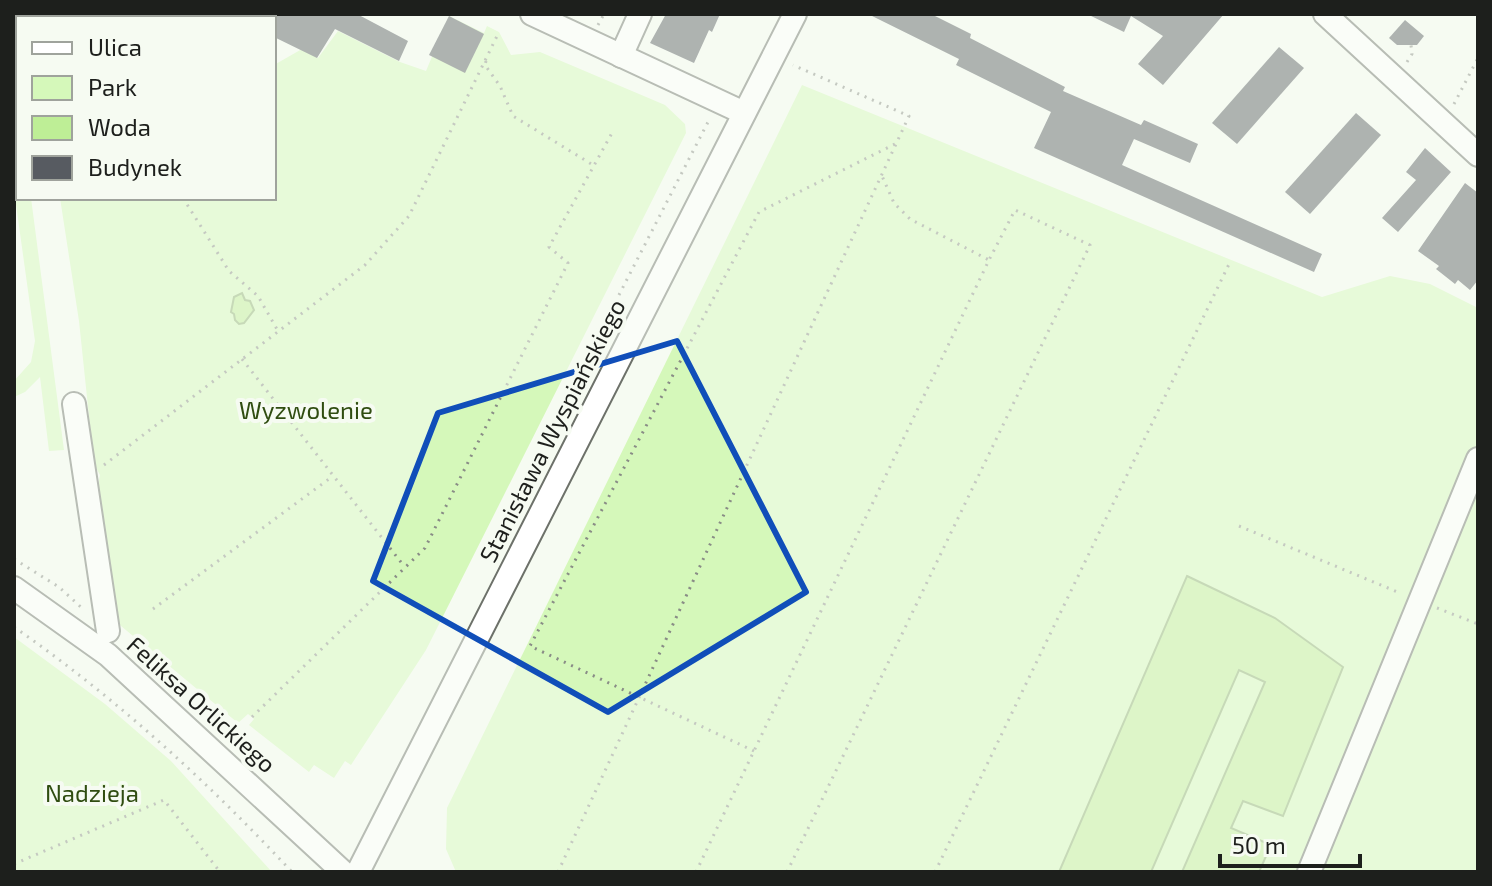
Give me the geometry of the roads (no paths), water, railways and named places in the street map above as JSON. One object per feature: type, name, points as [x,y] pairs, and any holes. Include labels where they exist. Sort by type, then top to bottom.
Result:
[{"type":"street","points":[[532,14],[744,113]]},
{"type":"street","points":[[621,56],[640,14]]},
{"type":"street","name":"Stanisława Wyspiańskiego","points":[[358,872],[795,14]]},
{"type":"street","points":[[1325,14],[1440,114],[1478,155]]},
{"type":"street","points":[[74,404],[108,631]]},
{"type":"street","points":[[1309,872],[1478,459]]},
{"type":"street","name":"Feliksa Orlickiego","points":[[14,588],[108,655],[343,872]]},
{"type":"water","points":[[242,293],[254,310],[244,323],[239,324],[231,312],[234,297]]},
{"type":"water","points":[[1187,576],[1275,618],[1343,667],[1283,816],[1243,801],[1231,828],[1271,845],[1259,872],[1182,872],[1265,682],[1239,670],[1151,872],[1059,872]]},
{"type":"park label","name":"Wyzwolenie","points":[[306,411]]},
{"type":"park label","name":"Nadzieja","points":[[92,794]]}]
